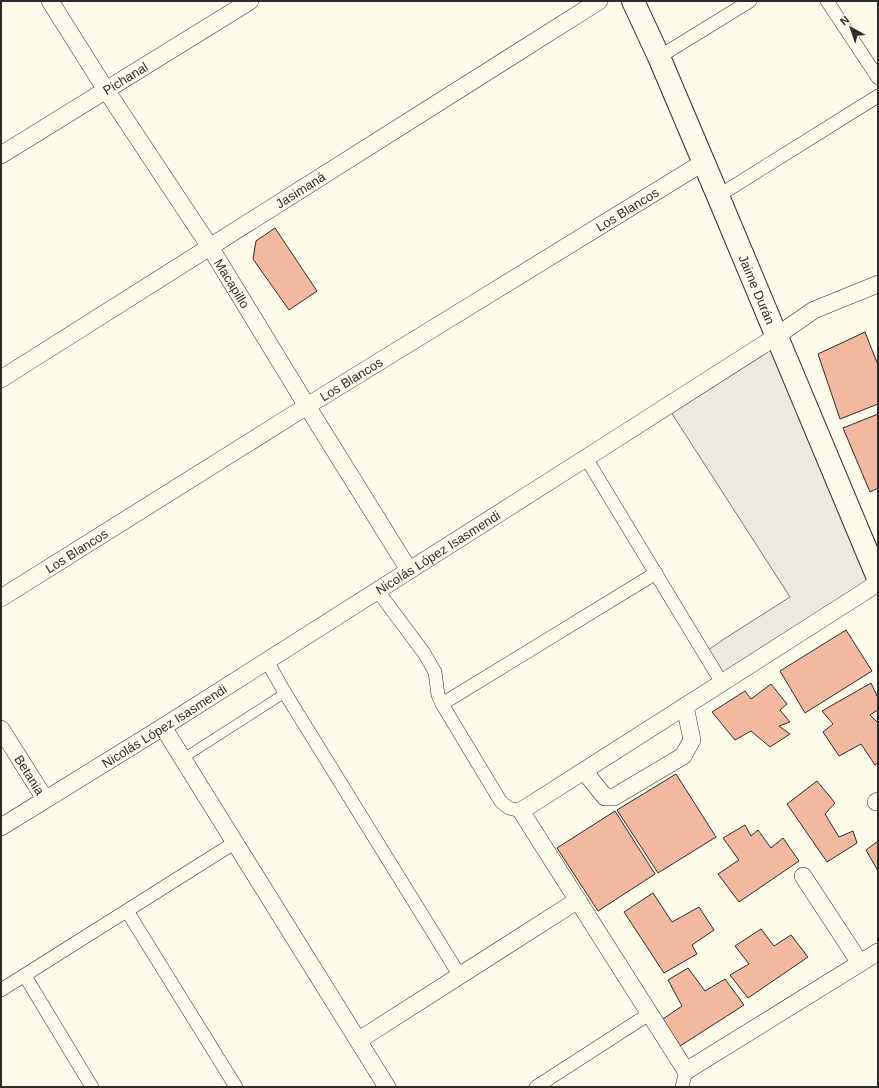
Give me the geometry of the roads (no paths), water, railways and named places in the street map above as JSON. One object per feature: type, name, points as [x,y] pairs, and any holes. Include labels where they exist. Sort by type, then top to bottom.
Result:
[{"type":"street","name":"Macapillo","points":[[50,1],[106,90],[210,247],[409,570]]},
{"type":"street","name":"Pichanal","points":[[1,155],[250,1]]},
{"type":"street","name":"Jasimaná","points":[[1,379],[599,1]]},
{"type":"street","name":"Jaime Durán","points":[[633,1],[704,162],[878,578]]},
{"type":"street","points":[[659,57],[750,1]]},
{"type":"street","points":[[827,1],[878,78]]},
{"type":"street","points":[[718,196],[878,96]]},
{"type":"street","name":"Los Blancos","points":[[1,598],[307,406],[704,162]]},
{"type":"street","name":"Nicolás López Isasmendi","points":[[1,827],[267,661],[586,458],[814,310],[878,284]]},
{"type":"street","points":[[586,458],[722,683]]},
{"type":"street","points":[[442,704],[656,573]]},
{"type":"street","points":[[521,811],[878,583]]},
{"type":"street","points":[[377,590],[424,653],[435,672],[438,695],[442,704],[501,802],[509,808],[521,811],[649,1014],[684,1079],[878,952]]},
{"type":"street","points":[[267,661],[285,693],[460,976]]},
{"type":"street","points":[[584,771],[606,797],[614,797],[683,756],[692,740],[684,706]]},
{"type":"street","points":[[163,727],[387,1087]]},
{"type":"street","name":"Betania","points":[[1,729],[45,799]]},
{"type":"street","points":[[1,990],[127,912],[234,842]]},
{"type":"street","points":[[803,876],[860,963]]},
{"type":"street","points":[[359,1040],[578,900]]},
{"type":"street","points":[[127,912],[236,1087]]},
{"type":"street","points":[[24,976],[92,1087]]},
{"type":"street","points":[[537,1087],[649,1014]]},
{"type":"lane","points":[[182,759],[285,693]]}]
